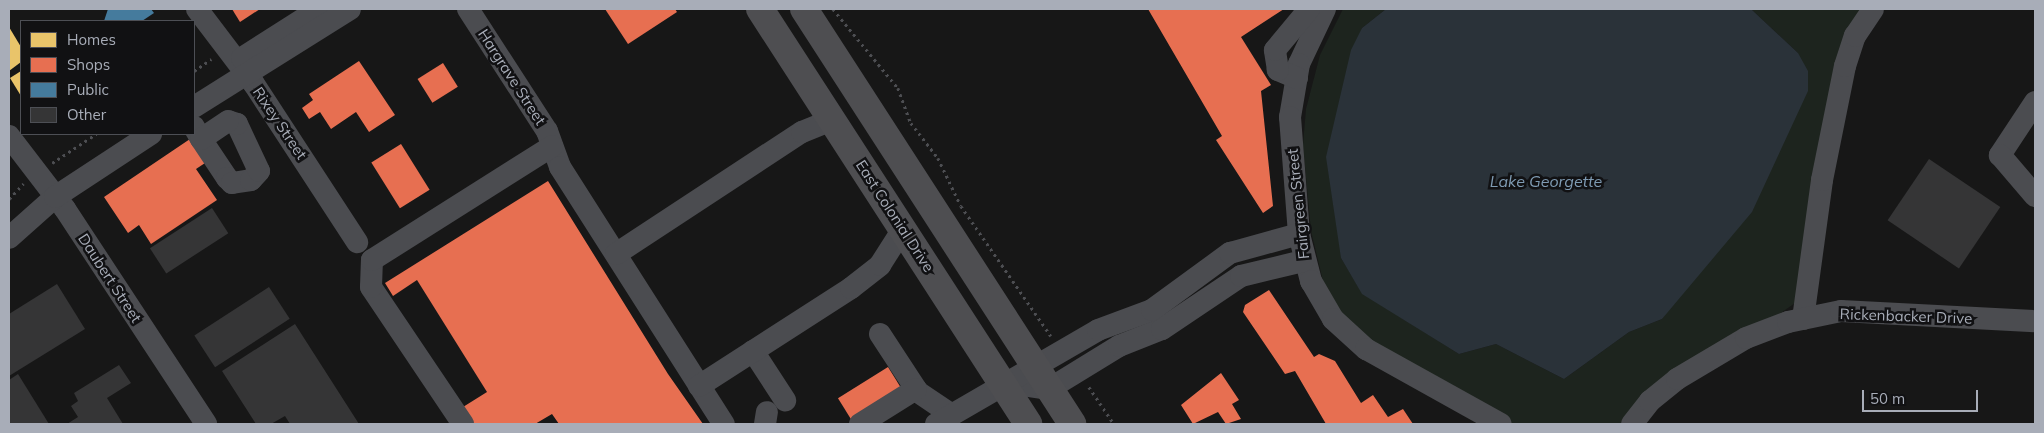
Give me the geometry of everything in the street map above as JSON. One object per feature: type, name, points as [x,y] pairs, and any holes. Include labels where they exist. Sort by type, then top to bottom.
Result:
[{"type":"highway","name":"East Colonial Drive","points":[[760,9],[1028,424]]},
{"type":"highway","points":[[804,9],[1072,424]]},
{"type":"highway","points":[[832,120],[863,129],[897,154]]},
{"type":"street","name":"Rixey Street","points":[[197,9],[240,68],[358,242]]},
{"type":"street","points":[[195,106],[240,68],[319,9]]},
{"type":"street","points":[[195,89],[240,68],[350,9]]},
{"type":"street","name":"Hargrave Street","points":[[468,9],[552,146],[560,167],[724,424]]},
{"type":"street","points":[[1297,78],[1278,70],[1275,50],[1309,9]]},
{"type":"street","name":"Fairgreen Street","points":[[1325,9],[1297,78],[1290,117],[1299,234],[1303,261],[1333,319],[1366,349],[1479,419],[1501,424]]},
{"type":"street","points":[[1803,319],[1822,180],[1845,66],[1855,36],[1873,9]]},
{"type":"street","points":[[2035,102],[2000,155],[2035,196]]},
{"type":"street","points":[[616,254],[802,132],[832,120]]},
{"type":"street","points":[[9,218],[43,183],[121,135]]},
{"type":"street","points":[[9,238],[43,183],[149,135]]},
{"type":"street","name":"Daubert Street","points":[[9,136],[43,183],[206,424]]},
{"type":"street","points":[[463,424],[371,287],[372,260],[552,146]]},
{"type":"street","points":[[699,386],[851,288],[880,265],[903,229]]},
{"type":"street","points":[[880,334],[916,388],[944,419],[1002,382],[1034,364],[1062,352],[1098,330],[1152,310],[1248,239],[1299,234]]},
{"type":"street","points":[[1241,276],[1250,261],[1248,239]]},
{"type":"street","points":[[1002,382],[1049,389],[1077,374],[1119,346],[1162,329],[1241,276],[1303,261]]},
{"type":"street","name":"Rickenbacker Drive","points":[[1632,424],[1650,401],[1709,357],[1746,338],[1803,319],[1841,311],[2035,321]]},
{"type":"street","points":[[753,351],[773,412]]},
{"type":"street","points":[[860,424],[916,388]]},
{"type":"path","points":[[833,9],[843,27],[894,82],[911,123],[938,158],[961,206],[1062,352]]},
{"type":"path","points":[[9,199],[43,183],[95,135]]},
{"type":"path","points":[[1077,374],[1107,408],[1114,424]]},
{"type":"shaded area","points":[[1343,9],[1386,9],[1362,28],[1345,77],[1341,258],[1362,293],[1459,354],[1496,344],[1564,379],[1629,332],[1662,319],[1798,53],[1751,9],[1863,9],[1795,303],[1625,424],[1511,424],[1378,348],[1342,315],[1324,285],[1311,231],[1303,145],[1306,109],[1320,55]]},
{"type":"water","name":"Lake Georgette","points":[[1386,9],[1751,9],[1798,53],[1808,71],[1808,91],[1752,212],[1662,319],[1629,332],[1564,379],[1496,344],[1459,354],[1362,294],[1341,258],[1326,157],[1351,50],[1362,28]]},
{"type":"building: Homes","points":[[9,27],[20,45],[20,63],[9,71]]},
{"type":"building: Homes","points":[[20,72],[20,94],[10,78]]},
{"type":"building: Shops","points":[[232,9],[260,9],[240,22]]},
{"type":"building: Shops","points":[[605,9],[675,9],[677,12],[628,44]]},
{"type":"building: Shops","points":[[1148,9],[1284,9],[1241,37],[1271,85],[1261,91],[1273,206],[1263,213],[1216,140],[1222,136]]},
{"type":"building: Shops","points":[[359,61],[395,115],[369,132],[356,112],[331,129],[320,112],[309,119],[302,108],[313,100],[309,94]]},
{"type":"building: Shops","points":[[443,63],[458,87],[432,103],[418,79]]},
{"type":"building: Shops","points":[[190,139],[205,163],[196,169],[217,200],[151,244],[139,225],[128,233],[104,197]]},
{"type":"building: Shops","points":[[401,144],[430,190],[400,208],[371,163]]},
{"type":"building: Shops","points":[[548,181],[668,374],[703,424],[559,424],[552,414],[535,424],[474,424],[463,407],[487,392],[417,280],[393,296],[385,283]]},
{"type":"building: Shops","points":[[1269,290],[1314,357],[1319,354],[1335,361],[1361,403],[1373,395],[1388,417],[1403,409],[1413,424],[1326,424],[1295,371],[1285,374],[1243,312],[1245,305]]},
{"type":"building: Shops","points":[[888,367],[901,388],[851,419],[838,398]]},
{"type":"building: Shops","points":[[1221,373],[1239,400],[1232,404],[1241,419],[1226,424],[1218,412],[1193,424],[1181,405]]},
{"type":"building: Public","points":[[108,9],[151,9],[154,13],[144,20],[104,20]]},
{"type":"building: Other","points":[[1929,159],[2000,207],[1959,268],[1888,220]]},
{"type":"building: Other","points":[[212,208],[228,233],[166,273],[150,248]]},
{"type":"building: Other","points":[[57,284],[85,329],[9,376],[9,314]]},
{"type":"building: Other","points":[[269,287],[290,319],[215,367],[194,335]]},
{"type":"building: Other","points":[[295,324],[359,424],[290,424],[285,416],[271,424],[256,424],[222,371]]},
{"type":"building: Other","points":[[119,365],[131,383],[107,398],[123,424],[67,424],[78,417],[71,406],[78,401],[74,393]]},
{"type":"building: Other","points":[[18,374],[49,424],[9,424],[9,380]]}]
